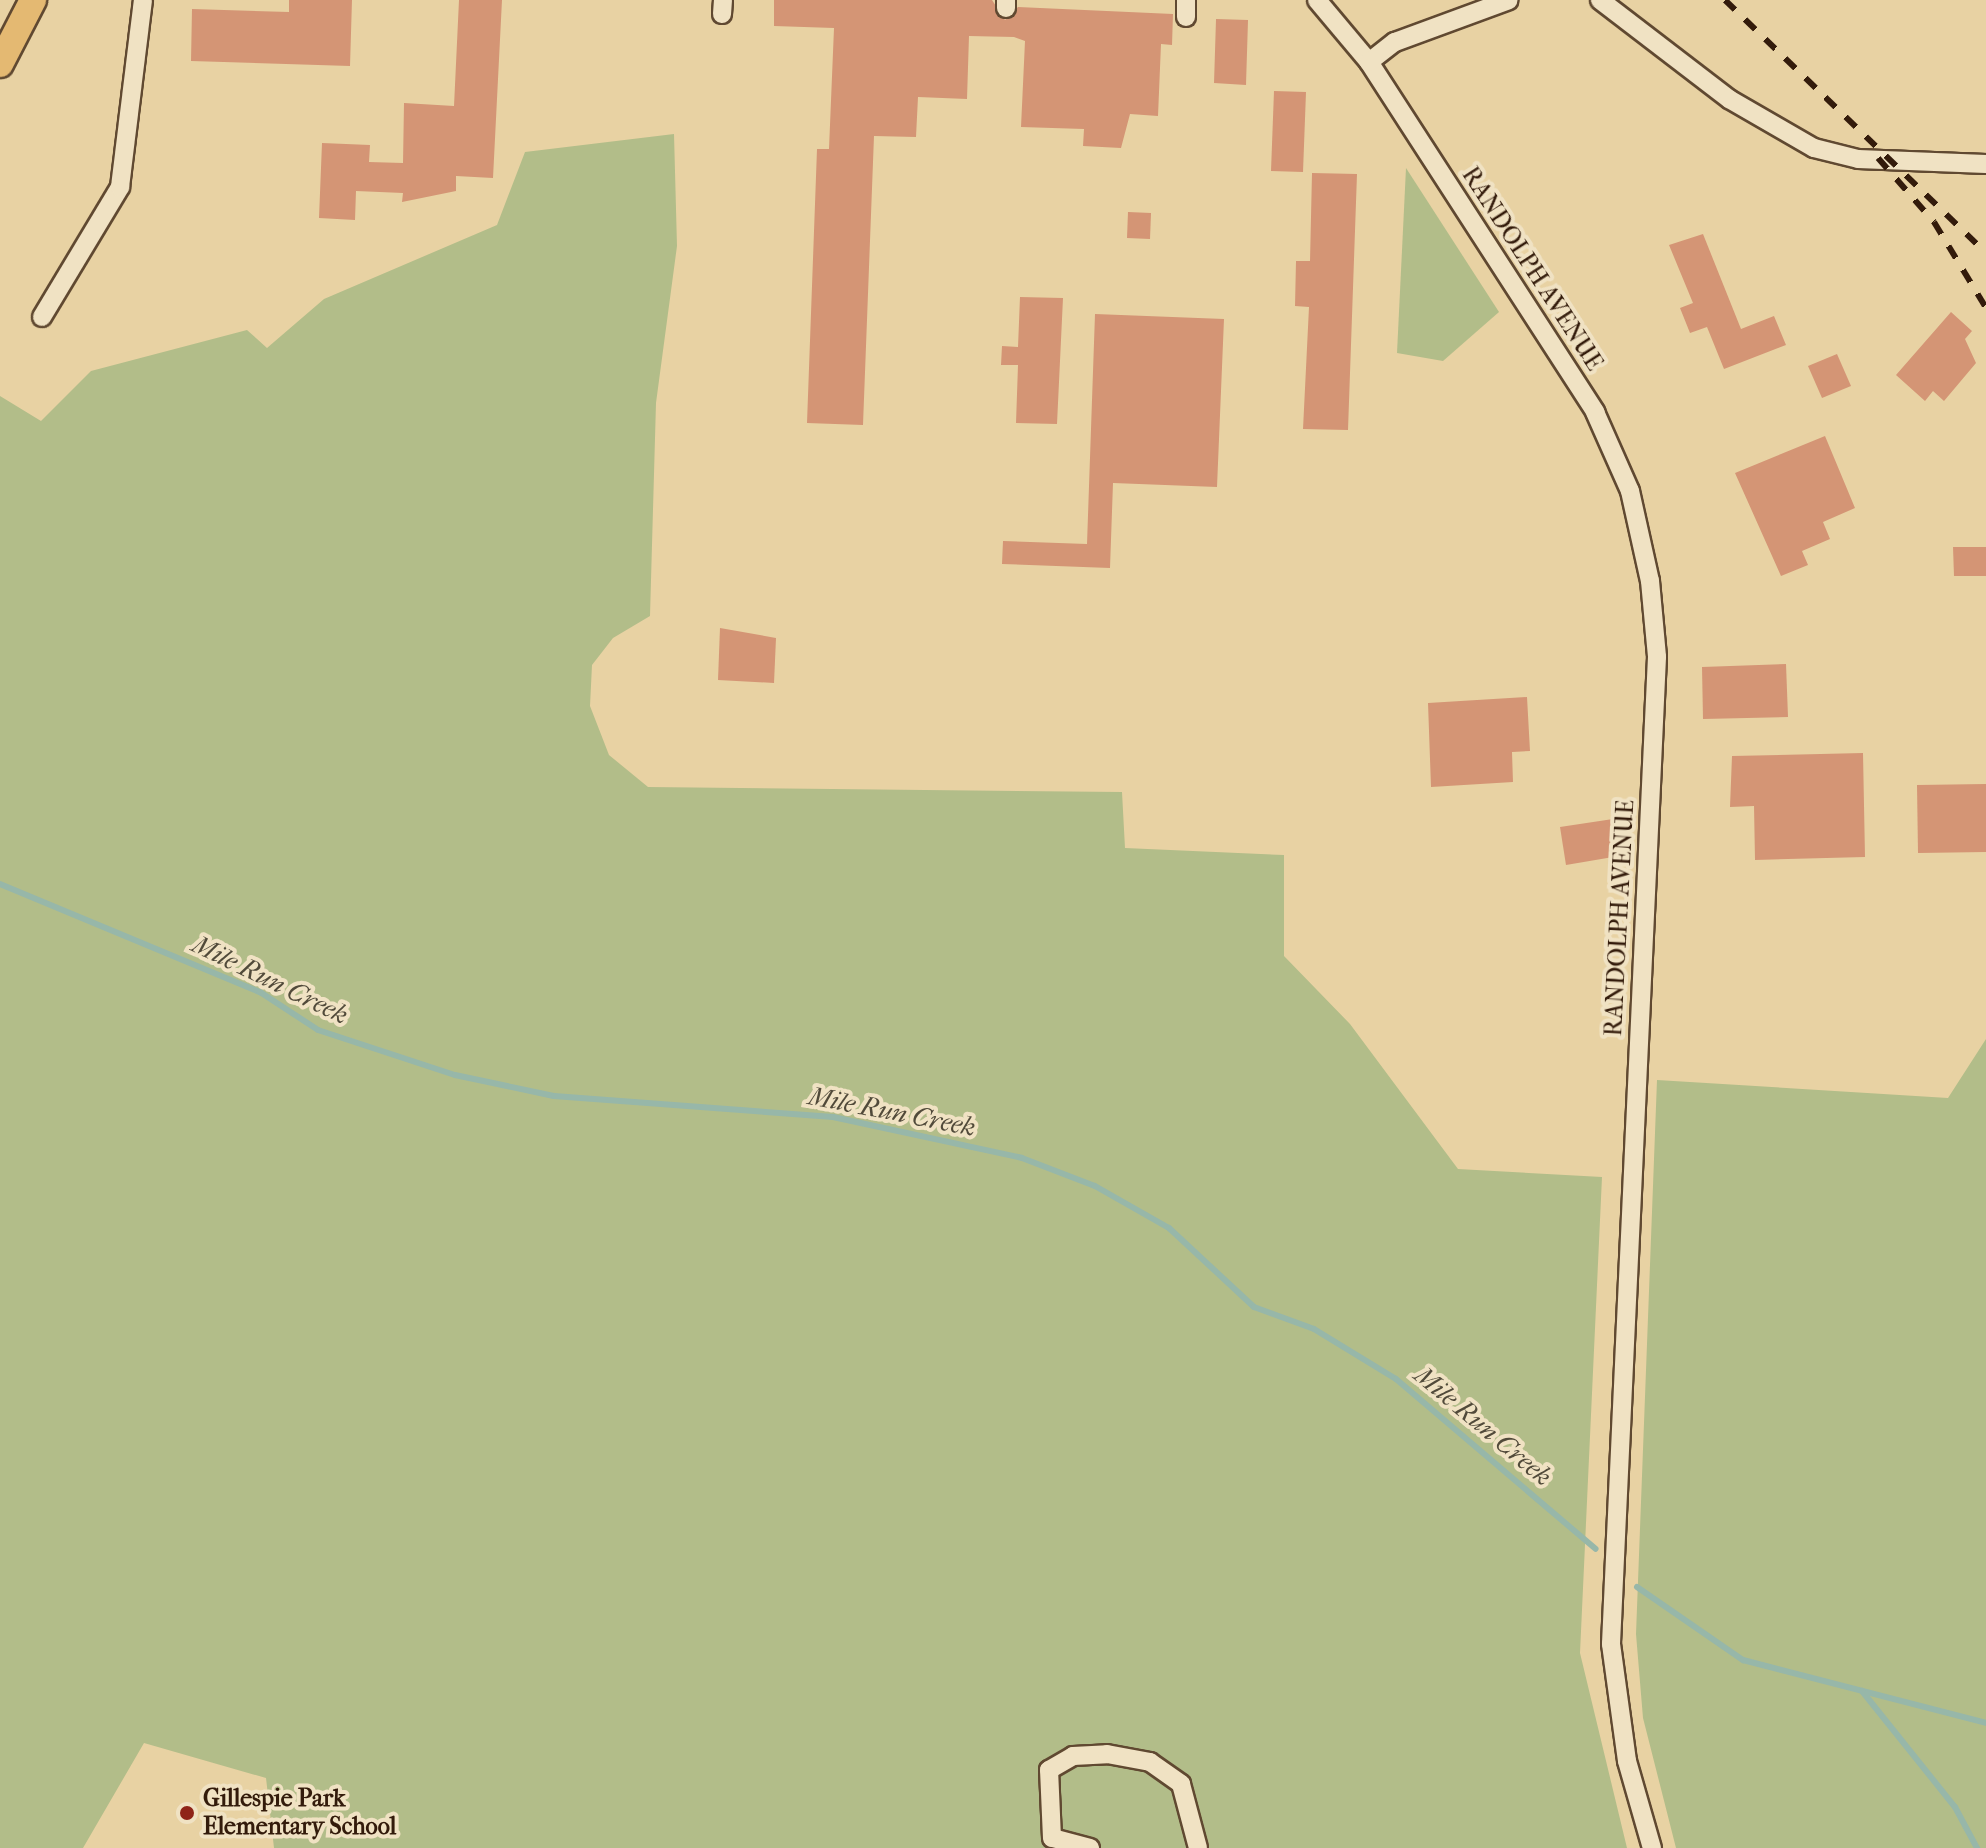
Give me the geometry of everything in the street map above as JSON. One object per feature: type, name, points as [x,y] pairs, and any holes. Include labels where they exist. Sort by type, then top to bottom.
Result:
[{"type":"highway","points":[[0,31],[26,0]]},
{"type":"highway","points":[[0,64],[33,0]]},
{"type":"street","points":[[42,317],[120,187],[143,0]]},
{"type":"street","name":"RANDOLPH AVENUE","points":[[1317,0],[1369,62],[1595,412],[1630,491],[1650,581],[1657,657],[1611,1644],[1627,1761],[1652,1848]]},
{"type":"street","points":[[1369,62],[1395,42],[1509,0]]},
{"type":"street","points":[[1600,0],[1729,99],[1814,148],[1858,159],[1986,164]]},
{"type":"street","points":[[1090,1848],[1052,1838],[1049,1770],[1073,1756],[1107,1754],[1150,1762],[1181,1784],[1198,1848]]},
{"type":"green space","points":[[674,134],[677,246],[656,403],[650,616],[613,638],[592,665],[590,706],[609,755],[648,787],[1122,792],[1125,848],[1284,855],[1284,956],[1350,1024],[1458,1169],[1602,1177],[1580,1653],[1627,1848],[274,1848],[266,1778],[144,1743],[83,1848],[0,1848],[0,396],[41,421],[91,371],[247,330],[267,348],[324,299],[497,225],[525,152]]},
{"type":"green space","points":[[1406,168],[1499,312],[1443,361],[1397,353]]},
{"type":"green space","points":[[1986,1039],[1986,1848],[1676,1848],[1643,1718],[1636,1634],[1657,1080],[1948,1098]]},
{"type":"building","points":[[289,0],[352,0],[350,66],[191,61],[192,9],[289,12]]},
{"type":"building","points":[[459,0],[502,0],[493,178],[456,176],[456,191],[402,202],[403,193],[356,191],[355,220],[319,218],[322,143],[370,145],[369,162],[403,163],[404,103],[454,106]]},
{"type":"building","points":[[774,0],[992,0],[1005,20],[1018,7],[1173,14],[1172,45],[1161,44],[1158,116],[1130,114],[1121,148],[1083,146],[1084,129],[1021,127],[1025,41],[1014,37],[969,36],[967,99],[918,97],[916,137],[874,136],[863,425],[807,423],[817,149],[829,149],[834,28],[774,26]]},
{"type":"building","points":[[1216,19],[1248,20],[1246,85],[1214,83]]},
{"type":"building","points":[[1274,91],[1306,92],[1303,172],[1271,171]]},
{"type":"building","points":[[1312,173],[1357,174],[1348,430],[1303,429],[1309,307],[1295,306],[1296,261],[1310,261]]},
{"type":"building","points":[[1128,212],[1151,213],[1150,239],[1127,238]]},
{"type":"building","points":[[1703,234],[1741,329],[1774,316],[1786,345],[1724,369],[1707,327],[1690,333],[1680,308],[1693,303],[1669,245]]},
{"type":"building","points":[[1020,297],[1063,298],[1057,424],[1016,423],[1018,365],[1001,365],[1002,346],[1018,347]]},
{"type":"building","points":[[1951,312],[1972,331],[1965,339],[1976,363],[1944,401],[1933,391],[1925,401],[1896,375]]},
{"type":"building","points":[[1095,314],[1224,319],[1217,487],[1113,483],[1110,568],[1002,564],[1003,541],[1087,544]]},
{"type":"building","points":[[1837,354],[1851,386],[1822,398],[1808,366]]},
{"type":"building","points":[[1825,436],[1855,508],[1823,522],[1830,539],[1802,551],[1808,565],[1781,576],[1735,473]]},
{"type":"building","points":[[1953,547],[1986,547],[1986,576],[1954,576]]},
{"type":"building","points":[[720,628],[776,638],[774,683],[718,680]]},
{"type":"building","points":[[1786,664],[1788,717],[1703,719],[1702,667]]},
{"type":"building","points":[[1527,697],[1530,751],[1512,752],[1513,782],[1431,787],[1428,703]]},
{"type":"building","points":[[1863,753],[1865,857],[1755,860],[1754,806],[1730,807],[1732,756]]},
{"type":"building","points":[[1986,784],[1986,852],[1918,853],[1917,785]]},
{"type":"building","points":[[1613,819],[1619,856],[1566,865],[1560,827]]},
{"type":"waterway","name":"Mile Run Creek","points":[[0,884],[260,992],[318,1030],[455,1075],[554,1096],[833,1117],[1022,1158],[1095,1186],[1169,1228],[1254,1307],[1314,1329],[1396,1379],[1596,1549]]},
{"type":"waterway","name":"Mile Run Creek","points":[[1637,1587],[1743,1660],[1986,1723]]},
{"type":"waterway","points":[[1862,1691],[1955,1807],[1977,1848]]},
{"type":"railway","points":[[1725,0],[1986,253]]},
{"type":"railway","points":[[1878,158],[1934,222],[1986,308]]},
{"type":"place","name":"Gillespie Park Elementary School","points":[[187,1813]]}]
